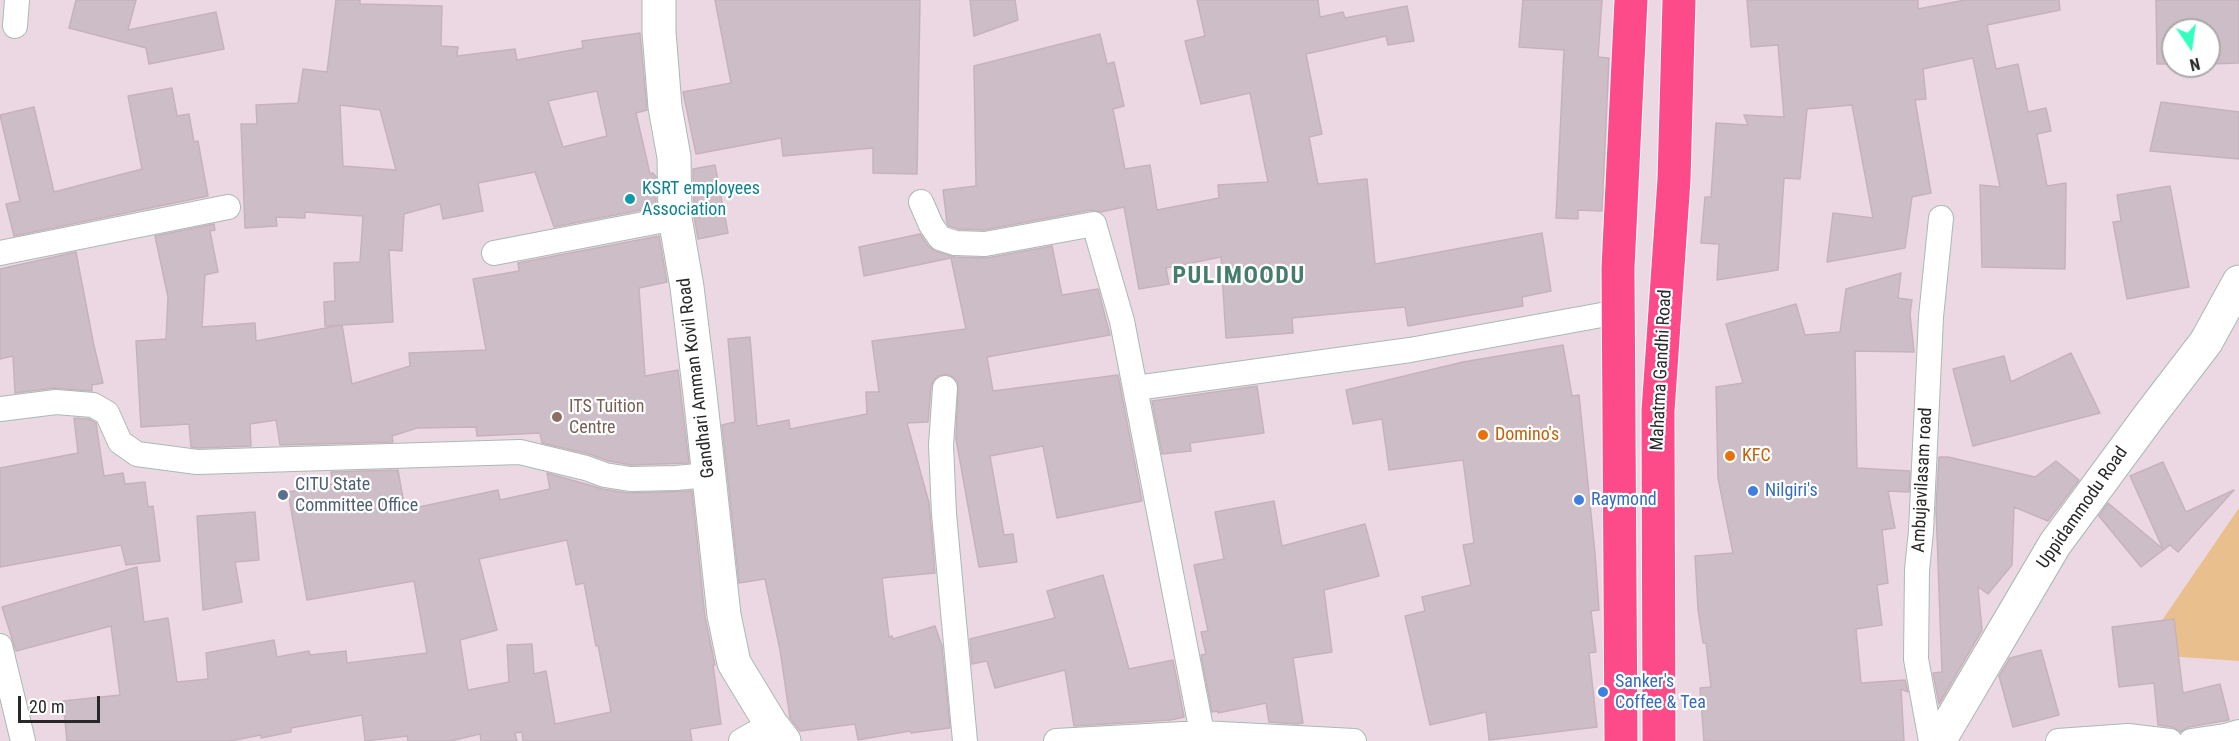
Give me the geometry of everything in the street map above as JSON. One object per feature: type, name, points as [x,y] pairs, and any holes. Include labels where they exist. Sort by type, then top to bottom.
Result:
[{"type":"main road","points":[[1621,741],[1618,268],[1631,0]]},
{"type":"main road","name":"Mahatma Gandhi Road","points":[[1659,741],[1658,411],[1674,180],[1680,0]]},
{"type":"street","points":[[15,26],[17,0]]},
{"type":"street","name":"Gandhari Amman Kovil Road","points":[[659,0],[659,32],[665,106],[674,157],[675,218],[687,288],[724,615],[734,663],[778,732]]},
{"type":"street","points":[[921,202],[931,225],[940,238],[955,243],[985,244],[1094,224],[1122,321],[1202,733]]},
{"type":"street","points":[[0,253],[228,207]]},
{"type":"street","points":[[494,253],[675,218]]},
{"type":"street","name":"Ambujavilasam road","points":[[1931,741],[1916,659],[1917,570],[1921,531],[1931,317],[1941,218]]},
{"type":"street","name":"Uppidammodu Road","points":[[1939,741],[2055,544],[2206,342],[2239,282]]},
{"type":"street","points":[[1136,388],[1410,350],[1618,312]]},
{"type":"street","points":[[945,388],[941,445],[944,514],[965,741]]},
{"type":"street","points":[[0,409],[56,402],[93,405],[107,413],[120,442],[137,454],[197,462],[520,452],[605,475],[630,479],[708,475]]},
{"type":"street","points":[[0,646],[23,741]]},
{"type":"street","points":[[741,741],[778,732]]},
{"type":"street","points":[[2191,741],[2239,732]]},
{"type":"street","points":[[1056,741],[1202,733],[1354,741]]},
{"type":"street","points":[[2058,741],[2128,736],[2170,741]]},
{"type":"shaded area","points":[[2239,508],[2239,661],[2139,654]]},
{"type":"building","points":[[76,0],[136,0],[128,30],[216,12],[224,49],[149,64],[146,48],[69,28]]},
{"type":"building","points":[[336,0],[360,0],[360,4],[442,6],[441,46],[458,47],[457,56],[515,49],[517,60],[583,48],[582,41],[640,33],[647,110],[636,113],[650,174],[653,173],[656,177],[656,207],[554,227],[535,172],[478,183],[483,211],[443,219],[440,204],[404,214],[402,251],[389,250],[393,322],[325,326],[324,302],[335,301],[334,263],[360,262],[363,216],[305,212],[305,218],[276,217],[277,226],[245,228],[241,124],[257,124],[256,105],[298,103],[303,69],[327,72]],"holes":[[[597,91],[607,136],[563,147],[548,101]],[[340,105],[380,110],[396,170],[343,166]]]},
{"type":"building","points":[[715,0],[920,0],[917,174],[873,173],[873,148],[783,156],[781,138],[696,154],[683,92],[731,83]]},
{"type":"building","points":[[970,0],[1015,0],[1018,20],[974,36]]},
{"type":"building","points":[[1197,0],[1318,0],[1320,17],[1343,12],[1345,18],[1407,6],[1414,41],[1388,45],[1386,36],[1306,54],[1322,134],[1309,137],[1318,184],[1367,179],[1375,264],[1542,233],[1551,291],[1522,297],[1523,306],[1408,326],[1405,307],[1292,318],[1293,333],[1226,338],[1221,257],[1166,268],[1169,284],[1139,289],[1124,207],[1101,212],[1091,210],[984,230],[958,229],[949,226],[943,190],[976,186],[974,66],[1100,34],[1107,64],[1114,62],[1124,106],[1113,109],[1125,169],[1150,165],[1157,210],[1219,198],[1218,185],[1268,182],[1250,93],[1201,104],[1185,41],[1205,36]]},
{"type":"building","points":[[1523,0],[1602,0],[1598,57],[1609,58],[1602,211],[1578,210],[1578,219],[1556,218],[1564,50],[1519,47]]},
{"type":"building","points":[[1747,0],[1918,0],[1918,9],[1965,0],[2059,0],[2060,10],[1987,25],[1996,69],[2018,64],[2028,112],[2046,108],[2051,131],[2037,134],[2047,186],[2066,183],[2065,269],[1982,267],[1980,185],[2000,187],[1973,58],[1923,69],[1926,99],[1915,100],[1931,193],[1912,197],[1905,248],[1827,262],[1833,213],[1873,218],[1852,105],[1807,109],[1800,179],[1784,178],[1778,270],[1717,280],[1719,244],[1701,243],[1705,197],[1711,197],[1716,123],[1748,125],[1744,115],[1784,117],[1778,45],[1751,47]]},
{"type":"building","points":[[2156,0],[2239,0],[2239,63],[2221,64],[2221,18],[2161,18],[2161,64],[2157,64]]},
{"type":"building","points":[[172,88],[177,116],[189,114],[194,142],[198,141],[208,196],[14,236],[6,204],[20,201],[0,115],[34,107],[54,192],[142,169],[128,96]]},
{"type":"building","points":[[2161,102],[2239,112],[2239,159],[2150,151]]},
{"type":"building","points":[[715,165],[728,233],[698,239],[694,216],[693,169]]},
{"type":"building","points":[[2170,186],[2189,287],[2127,299],[2113,222],[2121,221],[2117,195]]},
{"type":"building","points":[[214,224],[215,230],[210,231],[218,272],[205,275],[202,327],[255,323],[256,341],[342,325],[352,384],[410,366],[409,353],[486,350],[473,279],[519,271],[518,263],[659,236],[667,282],[639,288],[645,376],[678,370],[689,463],[631,465],[542,443],[540,433],[477,436],[476,427],[417,428],[392,436],[393,442],[280,445],[276,420],[250,424],[251,446],[198,448],[191,447],[189,424],[141,427],[136,341],[166,339],[168,297],[155,236]]},
{"type":"building","points":[[920,234],[928,246],[935,251],[955,257],[987,258],[1052,246],[1062,295],[1098,289],[1110,335],[987,357],[993,391],[1118,375],[1142,501],[1057,518],[1043,446],[990,456],[1004,535],[1013,534],[1017,562],[979,567],[956,439],[958,382],[947,374],[938,376],[931,386],[928,422],[907,423],[929,503],[935,573],[882,578],[889,637],[892,636],[893,639],[935,626],[942,646],[950,728],[911,733],[910,731],[858,740],[855,724],[800,731],[790,718],[780,650],[765,579],[739,583],[722,425],[735,422],[728,339],[750,337],[757,426],[789,420],[790,429],[867,414],[866,392],[879,392],[872,341],[966,329],[951,258],[864,276],[859,247]]},
{"type":"building","points":[[76,252],[103,383],[92,385],[92,391],[54,388],[15,393],[13,356],[0,359],[0,269]]},
{"type":"building","points":[[1901,273],[1898,298],[1912,300],[1910,314],[1914,352],[1855,351],[1857,468],[1910,471],[1909,492],[1888,491],[1895,528],[1882,530],[1888,583],[1877,585],[1882,625],[1856,629],[1861,683],[1905,680],[1908,692],[1901,689],[1904,741],[1704,741],[1700,688],[1711,687],[1706,643],[1703,643],[1698,609],[1695,556],[1733,553],[1718,478],[1716,387],[1743,383],[1726,324],[1796,304],[1805,335],[1840,332],[1846,289]]},
{"type":"building","points":[[1563,345],[1572,396],[1579,395],[1595,553],[1599,610],[1591,611],[1596,652],[1589,653],[1597,727],[1489,740],[1486,712],[1430,725],[1405,616],[1425,611],[1422,597],[1471,585],[1463,545],[1474,543],[1463,460],[1389,470],[1382,419],[1353,424],[1346,390],[1463,362]]},
{"type":"building","points":[[2071,353],[2100,413],[1973,446],[1953,369],[2004,356],[2011,382]]},
{"type":"building","points":[[1257,386],[1264,433],[1190,443],[1191,451],[1162,454],[1152,401]]},
{"type":"building","points":[[74,418],[89,419],[96,423],[104,476],[123,473],[125,484],[145,482],[148,507],[153,506],[160,561],[126,565],[121,545],[0,567],[0,468],[78,453]]},
{"type":"building","points":[[1939,457],[1948,457],[2035,477],[2056,461],[2079,480],[2048,521],[2014,507],[2012,565],[1988,594],[1978,587],[1982,630],[1939,704],[1933,673],[1942,672],[1936,508]]},
{"type":"building","points":[[2163,462],[2186,512],[2234,490],[2178,552],[2170,545],[2141,567],[2099,516],[2108,503],[2163,549],[2130,476]]},
{"type":"building","points":[[398,470],[405,510],[498,490],[500,500],[550,489],[547,473],[603,489],[628,493],[692,491],[705,617],[715,665],[713,665],[721,724],[690,729],[692,741],[523,741],[522,732],[515,733],[517,741],[481,741],[480,734],[451,741],[408,741],[407,736],[365,741],[362,715],[291,728],[291,732],[261,738],[261,735],[230,741],[67,741],[63,701],[120,695],[111,626],[16,651],[2,607],[137,567],[144,622],[168,618],[177,682],[208,679],[206,653],[274,640],[277,657],[309,651],[310,655],[346,651],[347,663],[427,653],[414,581],[307,600],[288,492],[333,484],[331,472]],"holes":[[[567,540],[576,585],[584,583],[611,712],[555,724],[546,671],[534,674],[532,644],[507,645],[509,682],[468,690],[460,640],[497,630],[479,559]]]},
{"type":"building","points":[[1274,501],[1282,546],[1365,524],[1379,576],[1324,590],[1332,652],[1293,658],[1303,723],[1296,724],[1269,722],[1266,703],[1218,713],[1218,711],[1212,712],[1201,655],[1206,654],[1201,632],[1208,631],[1194,565],[1224,559],[1215,512]]},
{"type":"building","points":[[255,512],[259,560],[235,562],[242,602],[203,610],[197,516]]},
{"type":"building","points":[[1103,575],[1129,669],[1173,660],[1184,717],[1171,720],[1074,726],[1065,670],[995,688],[987,661],[972,664],[970,639],[1055,618],[1047,591]]},
{"type":"building","points":[[2174,619],[2183,693],[2220,684],[2229,720],[2189,727],[2180,732],[2172,727],[2158,725],[2154,683],[2119,687],[2112,627]]},
{"type":"building","points":[[2041,650],[2059,715],[2013,727],[1999,676],[2010,658]]},
{"type":"place","name":"KSRT employees Association","points":[[630,199]]},
{"type":"place","name":"ITS Tuition Centre","points":[[557,417]]},
{"type":"place","name":"Domino's","points":[[1483,435]]},
{"type":"place","name":"KFC","points":[[1730,456]]},
{"type":"place","name":"Nilgiri's","points":[[1753,491]]},
{"type":"place","name":"CITU State Committee Office","points":[[283,495]]},
{"type":"place","name":"Raymond","points":[[1579,500]]},
{"type":"place","name":"Sanker's Coffee & Tea","points":[[1603,692]]},
{"type":"district","name":"PULIMOODU","points":[[1239,277]]}]
